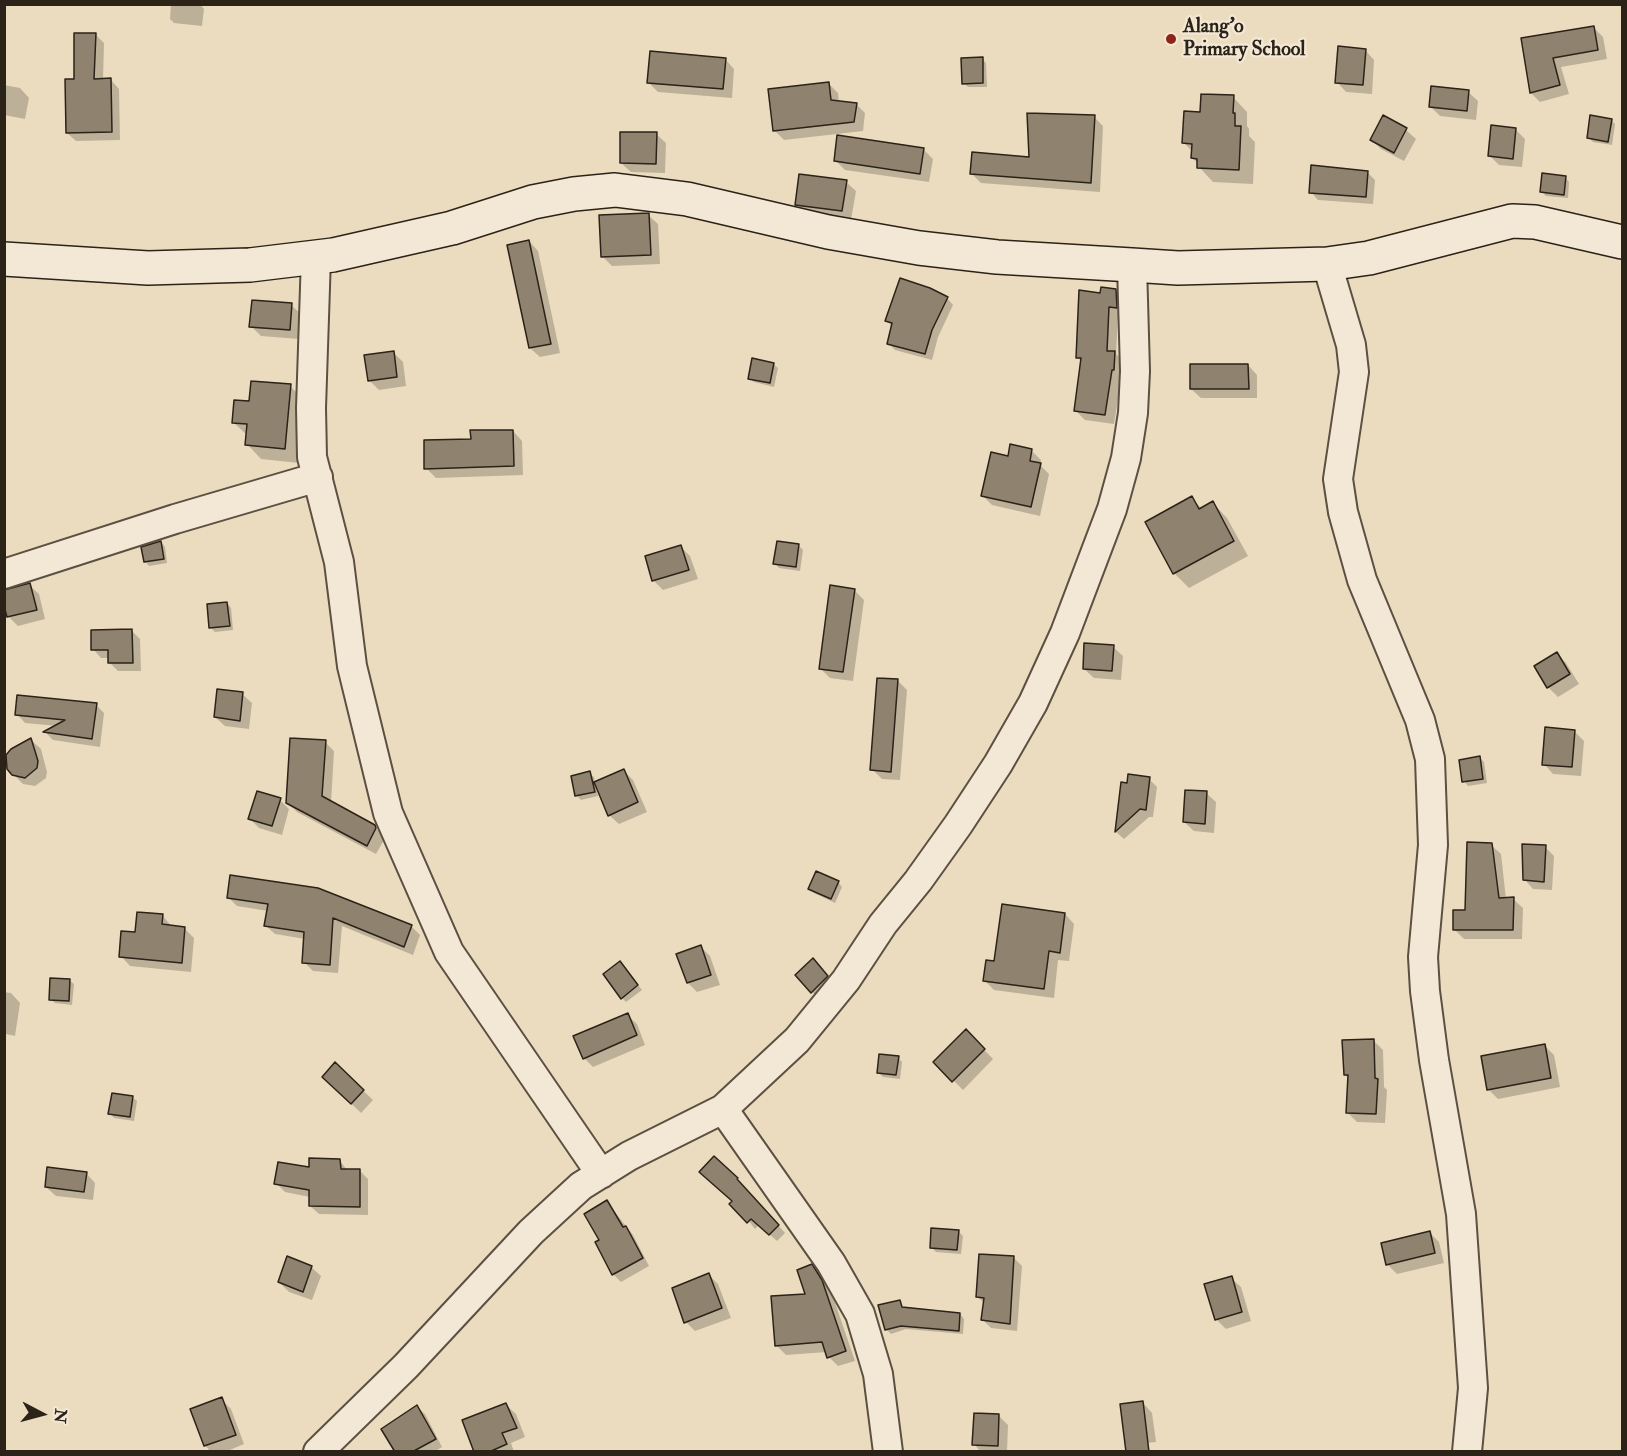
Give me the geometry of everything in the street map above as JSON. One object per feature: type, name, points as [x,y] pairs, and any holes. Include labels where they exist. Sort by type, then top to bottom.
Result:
[{"type":"street","points":[[4,259],[148,268],[250,265],[333,255],[452,228],[533,202],[574,194],[615,190],[687,199],[828,232],[920,248],[997,257],[1178,268],[1327,264],[1369,258],[1512,221],[1535,222],[1623,242]]},
{"type":"street","points":[[316,257],[311,408],[312,457],[339,562],[352,666],[387,813],[449,952],[601,1174]]},
{"type":"street","points":[[1327,264],[1348,336],[1354,372],[1338,479],[1343,512],[1362,580],[1420,720],[1430,759],[1433,845],[1423,957],[1434,1060],[1461,1214],[1473,1388],[1467,1452]]},
{"type":"street","points":[[318,1452],[406,1365],[531,1232],[581,1186],[629,1156],[723,1109],[797,1040],[846,980],[883,924],[918,881],[958,825],[998,764],[1033,703],[1065,633],[1112,508],[1126,458],[1134,413],[1132,265]]},
{"type":"street","points":[[4,574],[175,519],[318,477]]},
{"type":"street","points":[[723,1109],[831,1263],[860,1314],[878,1374],[888,1452]]},
{"type":"building","points":[[1594,26],[1598,50],[1553,58],[1560,85],[1530,93],[1521,38]]},
{"type":"building","points":[[74,33],[96,33],[94,79],[111,78],[112,132],[66,133],[65,79],[74,79]]},
{"type":"building","points":[[1338,46],[1366,49],[1363,85],[1335,83]]},
{"type":"building","points":[[650,51],[726,58],[723,89],[647,83]]},
{"type":"building","points":[[983,57],[983,83],[962,84],[961,58]]},
{"type":"building","points":[[829,82],[831,100],[857,103],[854,122],[773,131],[768,89]]},
{"type":"building","points":[[1431,86],[1469,90],[1467,111],[1429,107]]},
{"type":"building","points":[[1201,94],[1234,95],[1235,126],[1241,126],[1239,170],[1197,168],[1197,159],[1191,158],[1192,144],[1182,143],[1184,111],[1200,112]]},
{"type":"building","points":[[1027,113],[1095,115],[1091,183],[970,174],[972,152],[1029,157]]},
{"type":"building","points":[[1383,115],[1407,128],[1394,153],[1370,140]]},
{"type":"building","points":[[1590,115],[1612,119],[1608,142],[1587,138]]},
{"type":"building","points":[[1491,125],[1516,128],[1513,159],[1488,156]]},
{"type":"building","points":[[620,132],[657,132],[656,164],[620,163]]},
{"type":"building","points":[[837,135],[924,148],[920,174],[834,161]]},
{"type":"building","points":[[1311,165],[1368,171],[1366,197],[1309,193]]},
{"type":"building","points":[[1542,173],[1566,176],[1564,195],[1540,192]]},
{"type":"building","points":[[799,174],[847,180],[842,211],[795,205]]},
{"type":"building","points":[[649,213],[651,255],[601,257],[599,215]]},
{"type":"building","points":[[529,240],[551,344],[529,348],[507,245]]},
{"type":"building","points":[[900,278],[948,297],[932,330],[925,354],[887,344],[892,323],[885,321]]},
{"type":"building","points":[[1101,287],[1116,289],[1117,308],[1109,307],[1107,351],[1115,351],[1114,370],[1112,370],[1105,415],[1074,411],[1081,358],[1076,358],[1079,290],[1100,293]]},
{"type":"building","points":[[252,300],[292,303],[290,330],[249,327]]},
{"type":"building","points":[[394,351],[397,377],[368,381],[364,355]]},
{"type":"building","points":[[752,358],[774,363],[770,383],[748,379]]},
{"type":"building","points":[[1190,364],[1248,364],[1249,389],[1190,389]]},
{"type":"building","points":[[251,381],[291,384],[285,449],[245,445],[247,424],[232,423],[234,400],[249,401]]},
{"type":"building","points":[[470,430],[513,430],[514,466],[424,469],[424,440],[471,439]]},
{"type":"building","points":[[1010,444],[1032,449],[1030,461],[1041,463],[1031,507],[981,496],[991,452],[1008,456]]},
{"type":"building","points":[[1192,496],[1199,509],[1213,501],[1234,541],[1173,574],[1145,522]]},
{"type":"building","points":[[161,541],[164,559],[144,562],[141,547]]},
{"type":"building","points":[[777,541],[799,544],[796,567],[773,564]]},
{"type":"building","points":[[681,545],[689,570],[652,581],[645,556]]},
{"type":"building","points":[[30,583],[37,610],[7,617],[4,590]]},
{"type":"building","points":[[830,585],[855,589],[843,672],[819,669]]},
{"type":"building","points":[[227,602],[230,626],[209,628],[207,604]]},
{"type":"building","points":[[132,629],[133,663],[108,663],[108,650],[91,650],[91,630]]},
{"type":"building","points":[[1084,643],[1114,645],[1112,671],[1083,669]]},
{"type":"building","points":[[1557,652],[1570,674],[1547,688],[1534,666]]},
{"type":"building","points":[[877,678],[898,679],[891,772],[870,770]]},
{"type":"building","points":[[217,689],[243,692],[240,721],[214,717]]},
{"type":"building","points":[[17,695],[97,703],[92,739],[43,732],[65,720],[15,715]]},
{"type":"building","points":[[1545,727],[1575,730],[1572,767],[1542,765]]},
{"type":"building","points":[[31,738],[38,761],[37,768],[25,778],[12,775],[7,769],[6,755],[11,749]]},
{"type":"building","points":[[290,738],[326,740],[322,796],[375,825],[376,828],[367,846],[286,803]]},
{"type":"building","points":[[1480,756],[1483,779],[1462,782],[1459,760]]},
{"type":"building","points":[[624,769],[638,802],[608,816],[594,782]]},
{"type":"building","points":[[590,771],[595,792],[575,796],[571,776]]},
{"type":"building","points":[[1128,774],[1150,777],[1146,810],[1140,809],[1115,832],[1121,782],[1127,783]]},
{"type":"building","points":[[1185,790],[1207,791],[1205,824],[1183,822]]},
{"type":"building","points":[[257,791],[281,798],[272,826],[248,819]]},
{"type":"building","points":[[1467,842],[1492,843],[1499,898],[1514,897],[1513,930],[1453,930],[1453,910],[1465,910]]},
{"type":"building","points":[[1522,844],[1546,845],[1544,882],[1523,880]]},
{"type":"building","points":[[816,871],[839,881],[831,899],[808,889]]},
{"type":"building","points":[[230,875],[318,888],[412,925],[404,947],[333,918],[330,965],[302,963],[304,932],[264,926],[268,904],[227,898]]},
{"type":"building","points":[[1002,904],[1065,913],[1060,953],[1049,951],[1044,989],[983,981],[986,960],[994,961]]},
{"type":"building","points":[[137,912],[163,914],[162,924],[185,927],[182,963],[119,957],[121,931],[135,932]]},
{"type":"building","points":[[701,945],[711,975],[687,983],[676,954]]},
{"type":"building","points":[[813,958],[828,976],[811,993],[795,975]]},
{"type":"building","points":[[620,961],[638,985],[621,999],[603,974]]},
{"type":"building","points":[[50,978],[70,979],[69,1001],[49,1000]]},
{"type":"building","points":[[628,1013],[637,1035],[583,1059],[573,1036]]},
{"type":"building","points":[[966,1029],[985,1049],[952,1082],[933,1062]]},
{"type":"building","points":[[1374,1039],[1375,1078],[1378,1079],[1376,1114],[1346,1113],[1348,1075],[1344,1075],[1342,1040]]},
{"type":"building","points":[[1545,1044],[1551,1078],[1487,1090],[1481,1056]]},
{"type":"building","points":[[879,1054],[899,1056],[896,1075],[877,1073]]},
{"type":"building","points":[[335,1062],[364,1090],[351,1104],[322,1077]]},
{"type":"building","points":[[112,1093],[133,1096],[130,1117],[108,1114]]},
{"type":"building","points":[[714,1156],[738,1178],[779,1225],[769,1235],[751,1219],[747,1223],[729,1204],[732,1201],[699,1172]]},
{"type":"building","points":[[309,1158],[340,1159],[341,1169],[360,1169],[360,1207],[309,1206],[309,1190],[274,1184],[278,1162],[309,1167]]},
{"type":"building","points":[[47,1167],[87,1172],[84,1192],[45,1187]]},
{"type":"building","points":[[607,1200],[623,1227],[626,1226],[643,1258],[612,1275],[595,1242],[599,1240],[584,1214]]},
{"type":"building","points":[[931,1228],[959,1230],[957,1250],[930,1248]]},
{"type":"building","points":[[1430,1231],[1435,1253],[1386,1265],[1381,1243]]},
{"type":"building","points":[[979,1254],[1014,1256],[1010,1324],[981,1320],[984,1298],[976,1297]]},
{"type":"building","points":[[287,1256],[312,1266],[303,1292],[278,1282]]},
{"type":"building","points":[[812,1264],[822,1280],[846,1351],[827,1358],[822,1342],[775,1346],[771,1296],[805,1294],[797,1270]]},
{"type":"building","points":[[709,1273],[722,1308],[684,1323],[672,1288]]},
{"type":"building","points":[[1232,1276],[1242,1312],[1215,1320],[1204,1284]]},
{"type":"building","points":[[900,1300],[902,1307],[960,1313],[959,1331],[901,1326],[885,1330],[878,1305]]},
{"type":"building","points":[[222,1397],[236,1435],[204,1446],[190,1409]]},
{"type":"building","points":[[1143,1401],[1149,1452],[1126,1452],[1120,1404]]},
{"type":"building","points":[[506,1403],[517,1428],[502,1433],[507,1444],[489,1452],[474,1452],[462,1420]]},
{"type":"building","points":[[417,1405],[436,1439],[412,1452],[395,1452],[381,1429]]},
{"type":"building","points":[[974,1413],[999,1414],[998,1446],[972,1445]]},
{"type":"place","name":"Alang'o Primary School","points":[[1171,39]]}]
